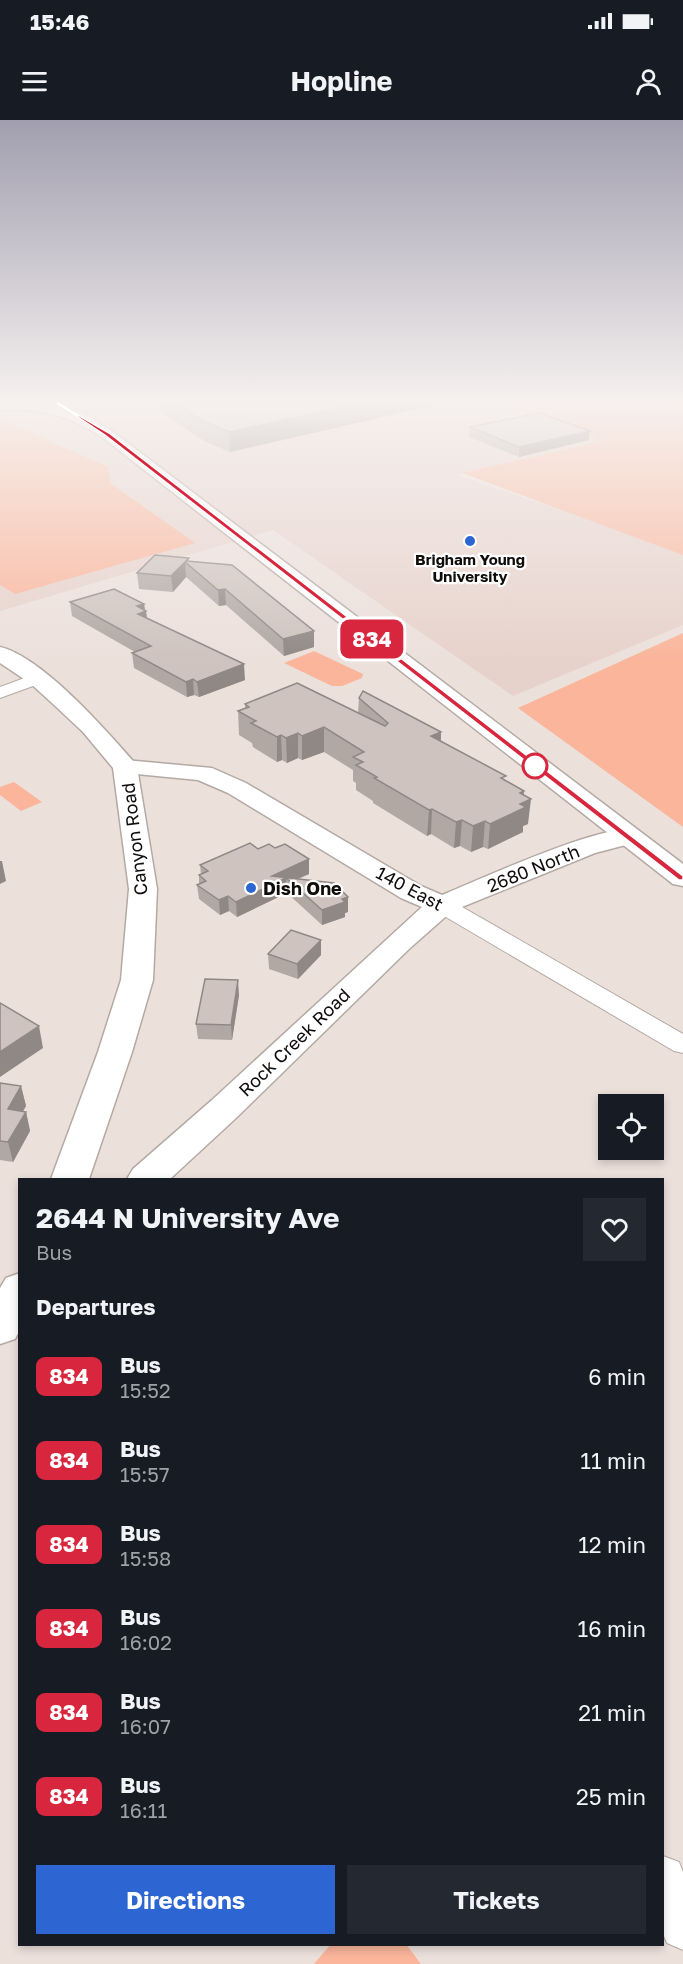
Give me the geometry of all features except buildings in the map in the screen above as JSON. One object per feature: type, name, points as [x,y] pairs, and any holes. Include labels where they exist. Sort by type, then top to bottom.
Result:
[{"type":"main road","points":[[178,490],[683,878]]},
{"type":"main road","name":"Canyon Road","points":[[0,652],[38,678],[91,727],[125,767],[143,889],[136,980],[115,1052],[70,1178]]},
{"type":"main road","name":"140 East","points":[[125,767],[203,773],[237,788],[411,892],[442,905]]},
{"type":"main road","name":"2680 North","points":[[442,905],[585,847],[627,836]]},
{"type":"main road","name":"Rock Creek Road","points":[[147,1178],[232,1101],[398,943],[442,905]]},
{"type":"main road","points":[[0,1327],[18,1292]]},
{"type":"street","points":[[0,693],[38,678]]},
{"type":"street","name":"140 East","points":[[442,905],[683,1045]]},
{"type":"street","points":[[664,1880],[683,1927]]},
{"type":"shaded area","name":"Brigham Young University","points":[[0,490],[502,490],[683,551],[683,625],[513,696],[273,530],[0,611]]},
{"type":"shaded area","points":[[0,490],[120,490],[195,543],[15,594],[0,585]]},
{"type":"shaded area","points":[[508,490],[683,490],[683,555]]},
{"type":"shaded area","points":[[683,633],[683,827],[518,708]]},
{"type":"shaded area","points":[[314,651],[363,674],[362,678],[342,686],[332,686],[284,663]]},
{"type":"shaded area","points":[[14,782],[42,802],[21,811],[0,795],[0,787]]},
{"type":"shaded area","points":[[329,1946],[408,1946],[421,1964],[314,1964]]},
{"type":"bus line","name":"834","points":[[179,490],[602,818],[683,878]]},
{"type":"place","name":"Brigham Young University","points":[[470,541]]},
{"type":"place","name":"Dish One","points":[[251,888]]}]
